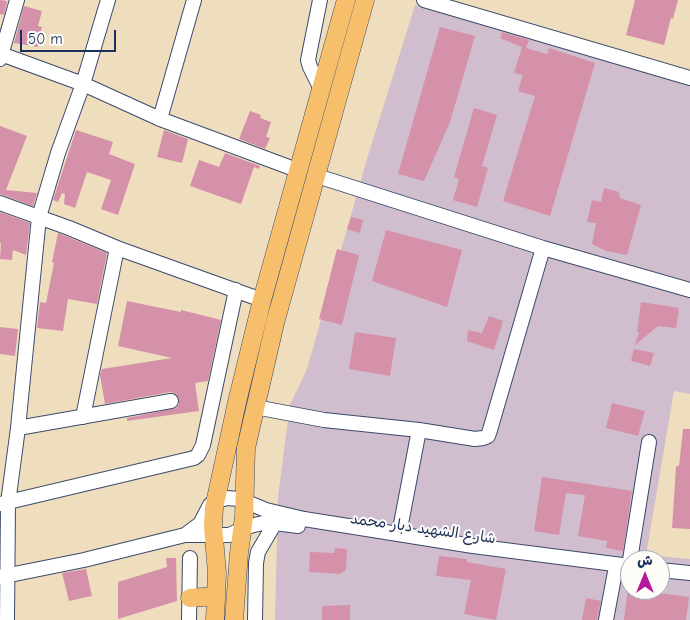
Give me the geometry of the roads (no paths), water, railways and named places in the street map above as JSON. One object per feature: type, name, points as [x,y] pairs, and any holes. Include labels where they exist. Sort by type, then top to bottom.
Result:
[{"type":"main road","points":[[215,620],[217,572],[213,518],[216,501],[237,402],[262,300],[346,0]]},
{"type":"main road","points":[[234,620],[245,501],[244,473],[246,448],[275,323],[365,0]]},
{"type":"main road","points":[[186,614],[216,596]]},
{"type":"street","points":[[17,0],[1,49],[160,119],[297,170]]},
{"type":"street","points":[[7,620],[4,576],[4,503],[18,428],[39,217],[58,153],[83,84],[108,0]]},
{"type":"street","points":[[160,119],[194,0]]},
{"type":"street","points":[[320,0],[308,60],[321,89]]},
{"type":"street","points":[[424,0],[690,78]]},
{"type":"street","points":[[317,176],[543,248],[690,290]]},
{"type":"street","points":[[0,203],[117,248],[262,300]]},
{"type":"street","points":[[83,417],[117,248]]},
{"type":"street","points":[[255,406],[324,420],[419,430],[475,439],[488,436],[543,248]]},
{"type":"street","points":[[4,503],[194,458],[198,455],[203,446],[236,290]]},
{"type":"street","points":[[18,428],[171,400]]},
{"type":"street","points":[[400,534],[419,430]]},
{"type":"street","points":[[633,550],[649,442]]},
{"type":"street","name":"شارع الشهيد دبار محمد","points":[[216,501],[227,498],[245,501],[275,513],[342,529],[615,572],[620,571]]},
{"type":"street","points":[[4,576],[84,560],[185,535],[200,524],[207,510],[216,501]]},
{"type":"street","name":"شارع الشهيد دبار محمد","points":[[185,535],[229,535],[259,523],[275,523],[400,534],[620,567]]},
{"type":"street","points":[[255,620],[256,563],[258,552],[275,523]]},
{"type":"street","points":[[186,614],[190,558]]},
{"type":"street","points":[[670,571],[690,573]]},
{"type":"street","points":[[606,620],[615,572]]},
{"type":"street","points":[[670,579],[690,581]]}]
